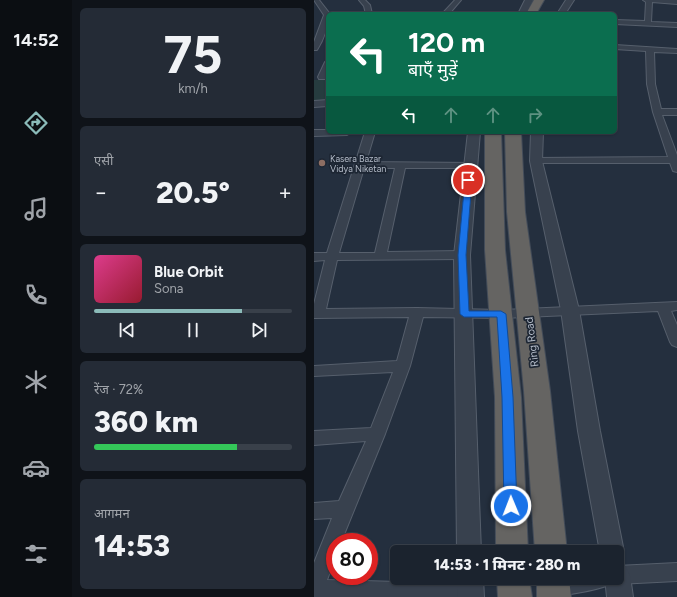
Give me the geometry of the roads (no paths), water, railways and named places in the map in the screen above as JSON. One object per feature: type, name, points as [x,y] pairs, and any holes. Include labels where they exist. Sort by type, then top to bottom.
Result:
[{"type":"highway","points":[[532,12],[539,0]]},
{"type":"highway","points":[[493,134],[495,250],[508,397],[512,545]]},
{"type":"highway","name":"Ring Road","points":[[513,134],[516,212],[537,391],[549,545]]},
{"type":"highway","points":[[514,585],[515,597]]},
{"type":"street","points":[[314,48],[324,27],[325,15],[316,1],[327,0]]},
{"type":"street","points":[[362,0],[367,5],[369,12]]},
{"type":"street","points":[[447,12],[458,0]]},
{"type":"street","points":[[523,12],[529,0]]},
{"type":"street","points":[[562,12],[570,0]]},
{"type":"street","points":[[646,0],[677,2]]},
{"type":"street","points":[[648,24],[649,0]]},
{"type":"street","points":[[617,22],[677,25]]},
{"type":"street","points":[[314,27],[324,27]]},
{"type":"street","points":[[617,47],[677,51]]},
{"type":"street","points":[[536,161],[676,163],[656,112],[651,84],[650,49]]},
{"type":"street","points":[[321,77],[326,68]]},
{"type":"street","points":[[314,104],[326,103]]},
{"type":"street","points":[[656,112],[677,112]]},
{"type":"street","points":[[314,133],[326,133]]},
{"type":"street","points":[[369,134],[316,314],[417,312],[501,314],[677,306]]},
{"type":"street","points":[[469,545],[462,255],[469,165],[474,134]]},
{"type":"street","points":[[537,134],[536,161],[570,310],[589,430],[611,545]]},
{"type":"street","points":[[361,164],[469,165]]},
{"type":"street","points":[[380,256],[401,165]]},
{"type":"street","points":[[314,257],[462,255]]},
{"type":"street","points":[[663,307],[677,342]]},
{"type":"street","points":[[417,312],[403,366],[377,434],[344,509],[314,588],[470,590]]},
{"type":"street","points":[[314,371],[403,366]]},
{"type":"street","points":[[314,438],[377,434]]},
{"type":"street","points":[[314,511],[344,509]]},
{"type":"street","points":[[624,575],[677,572]]},
{"type":"street","points":[[554,588],[568,585]]},
{"type":"street","points":[[618,585],[620,597]]},
{"type":"place","name":"Kasera Bazar Vidya Niketan","points":[[322,163]]}]
